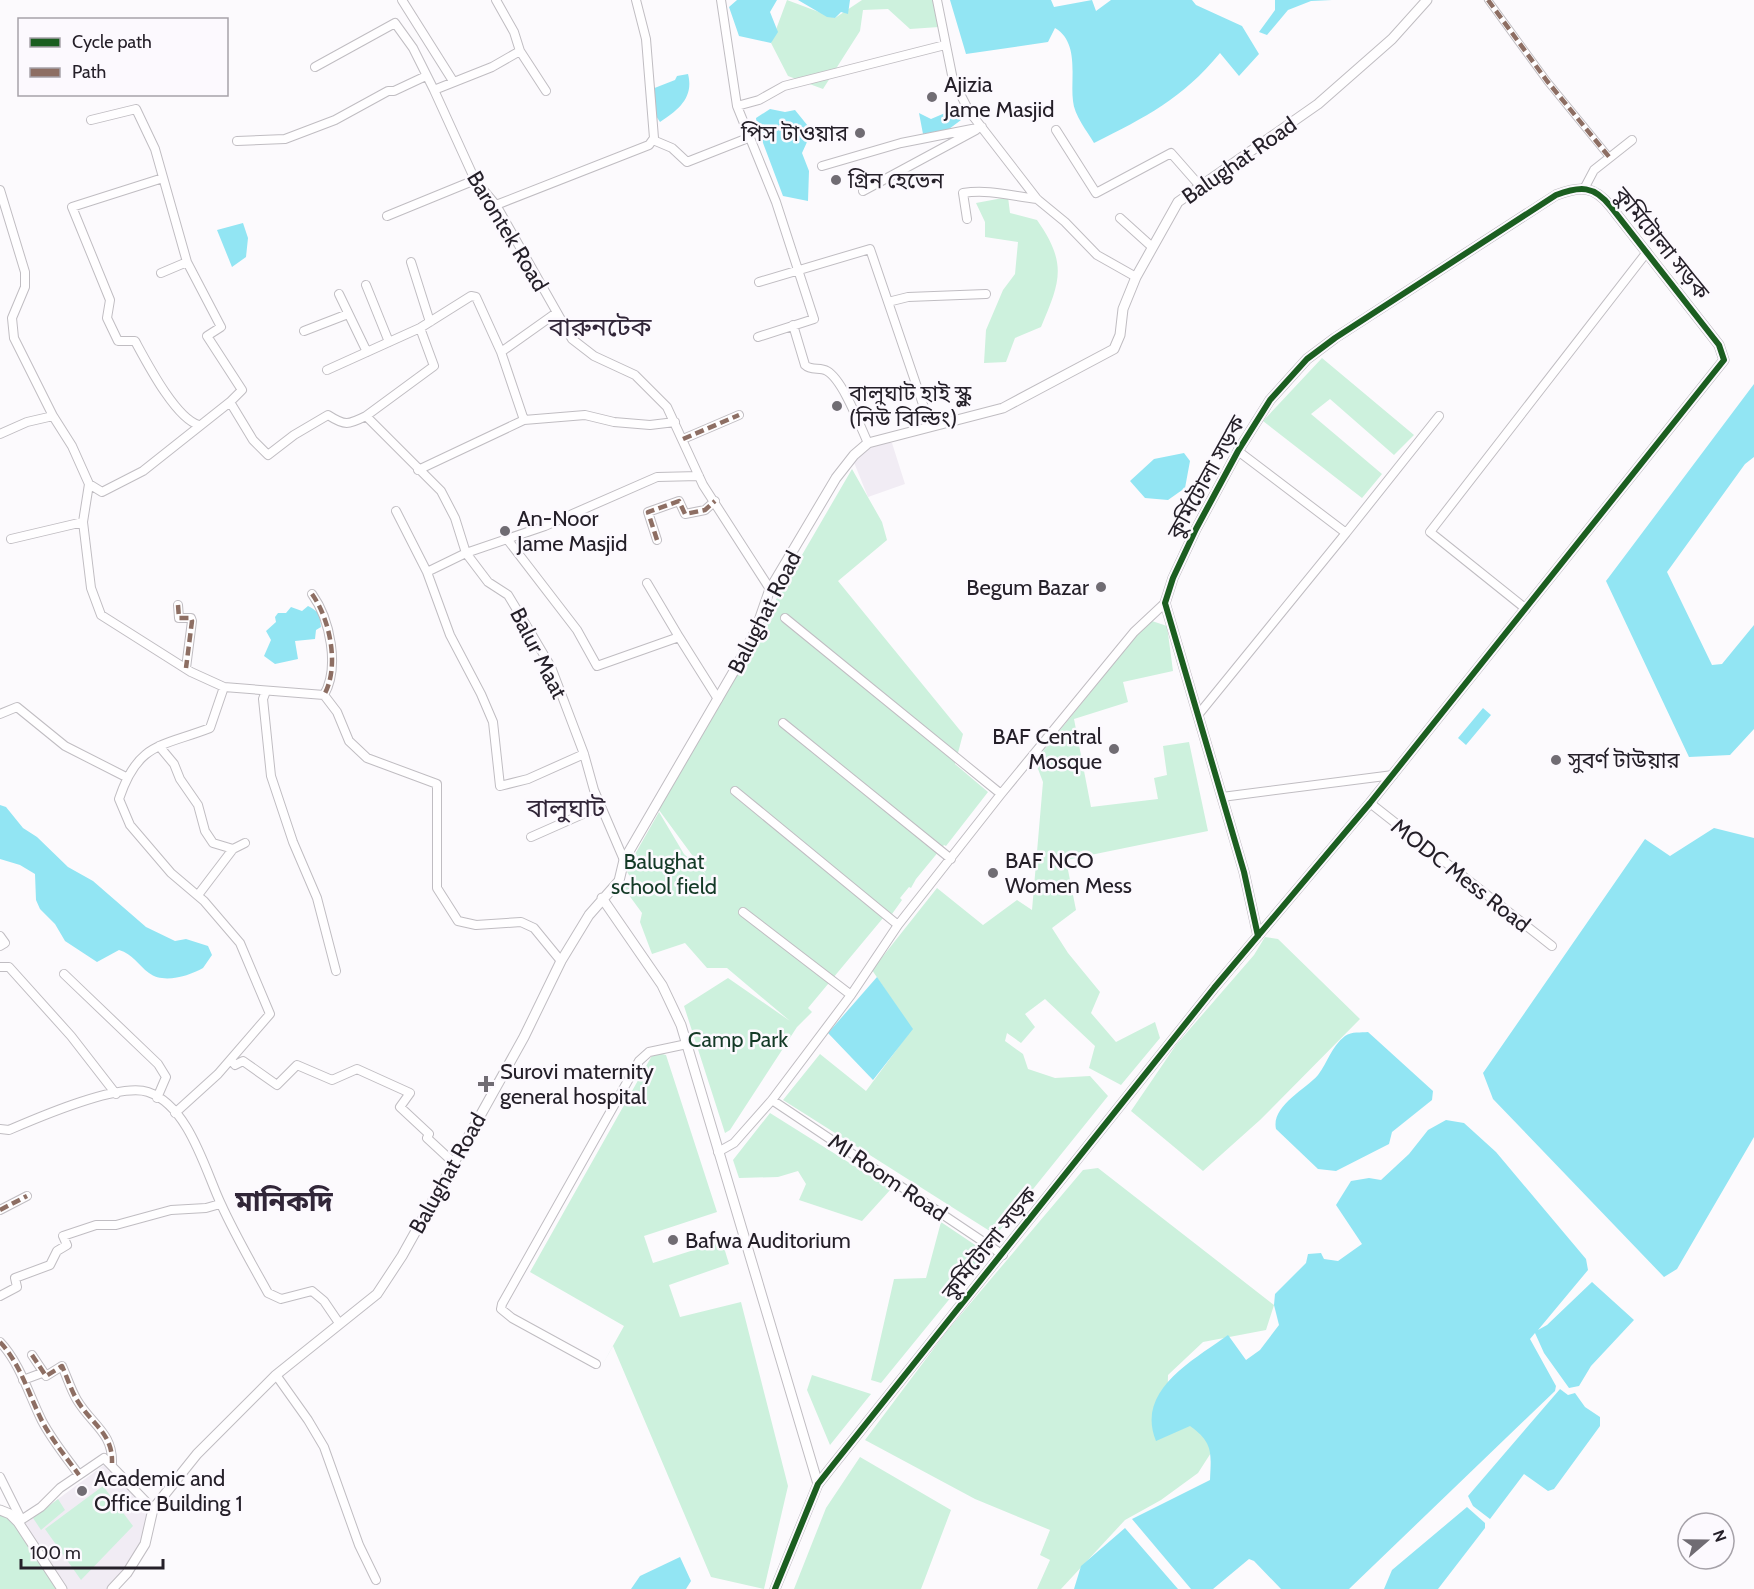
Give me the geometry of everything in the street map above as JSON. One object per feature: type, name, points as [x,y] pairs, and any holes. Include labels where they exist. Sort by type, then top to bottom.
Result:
[{"type":"street","points":[[402,0],[453,81]]},
{"type":"street","points":[[496,0],[514,32],[520,51],[546,92]]},
{"type":"street","points":[[496,205],[649,146],[652,140],[646,39],[636,0]]},
{"type":"street","points":[[721,0],[737,106],[748,138],[776,202],[814,319],[758,337]]},
{"type":"street","points":[[937,0],[945,45],[960,97],[1037,199],[1065,222],[1097,255],[1136,277]]},
{"type":"street","points":[[1488,0],[1548,81],[1610,158]]},
{"type":"street","name":"Balughat Road","points":[[153,1509],[197,1454],[276,1375],[339,1323],[364,1307],[377,1294],[524,1037],[561,962],[589,915],[619,881],[624,860],[718,699],[755,632],[770,589],[836,478],[868,442],[1003,408],[1114,349],[1120,335],[1123,309],[1136,277],[1151,246],[1178,202],[1318,104],[1392,39],[1422,2]]},
{"type":"street","name":"Barontek Road","points":[[315,67],[396,23],[435,90],[475,180],[496,205],[572,339],[594,356],[635,375],[657,395],[675,422],[699,476],[770,589]]},
{"type":"street","points":[[737,106],[759,99],[784,86],[945,45]]},
{"type":"street","points":[[435,90],[492,67],[520,51]]},
{"type":"street","points":[[237,141],[285,139],[335,120],[388,90],[394,92],[426,76]]},
{"type":"street","points":[[89,484],[102,492],[143,471],[242,390],[207,336],[221,327],[187,262],[155,149],[136,109],[91,120]]},
{"type":"street","points":[[822,166],[902,143],[982,127]]},
{"type":"street","points":[[863,191],[982,127]]},
{"type":"street","points":[[1056,130],[1096,194],[1171,153],[1200,186]]},
{"type":"street","points":[[652,140],[672,148],[687,162],[748,138]]},
{"type":"street","points":[[1585,187],[1594,170],[1632,140]]},
{"type":"street","points":[[163,178],[72,207],[110,300],[106,318],[118,342],[135,341],[154,375],[189,422],[199,425]]},
{"type":"street","points":[[387,216],[475,180]]},
{"type":"street","name":"কুর্মিটোলা সড়ক","points":[[775,1589],[818,1484],[1258,936],[1393,775],[1724,360],[1719,345],[1604,198],[1585,187],[1556,195],[1316,352],[1288,378],[1270,400],[1238,451],[1196,529],[1173,578],[1165,603]]},
{"type":"street","points":[[967,219],[963,193],[986,189],[996,194],[1037,199]]},
{"type":"street","points":[[0,190],[25,272],[25,287],[12,318],[14,338],[53,416],[72,446],[89,484],[83,522],[91,588],[101,615],[186,668],[224,687],[324,695],[337,712],[349,741],[367,758],[437,784],[437,888],[458,921],[476,926],[521,922],[534,928],[561,962]]},
{"type":"street","points":[[1120,218],[1151,246]]},
{"type":"street","points":[[759,282],[870,249],[930,425]]},
{"type":"street","points":[[1526,609],[1430,532],[1647,252]]},
{"type":"street","points":[[161,273],[187,262]]},
{"type":"street","points":[[411,262],[430,322]]},
{"type":"street","points":[[366,285],[389,342]]},
{"type":"street","points":[[339,294],[367,352]]},
{"type":"street","points":[[888,302],[908,297],[986,294]]},
{"type":"street","points":[[327,370],[420,328],[474,296],[501,352],[524,420]]},
{"type":"street","points":[[501,352],[556,313]]},
{"type":"street","points":[[303,331],[348,314]]},
{"type":"street","points":[[793,325],[805,365],[808,368],[827,370],[836,379],[868,442]]},
{"type":"street","points":[[230,402],[253,440],[268,455],[294,435],[328,415],[342,424],[352,423],[366,416],[434,366],[420,328]]},
{"type":"street","points":[[418,470],[524,420],[562,415],[585,415],[615,422],[650,425],[675,422]]},
{"type":"street","points":[[683,439],[739,415]]},
{"type":"street","points":[[0,434],[27,422],[53,416]]},
{"type":"street","name":"Balur Maat","points":[[366,416],[441,491],[455,518],[466,553],[488,582],[508,594],[551,667],[601,806],[624,860]]},
{"type":"street","points":[[1198,715],[1439,416]]},
{"type":"street","points":[[1238,451],[1346,532]]},
{"type":"street","points":[[427,572],[466,553],[545,526],[657,477],[699,476]]},
{"type":"street","points":[[657,540],[648,512],[679,501],[685,514],[705,510],[715,501]]},
{"type":"street","points":[[396,511],[427,572],[450,635],[493,722],[500,786],[528,778],[584,754]]},
{"type":"street","points":[[11,539],[83,522]]},
{"type":"street","points":[[507,539],[577,630],[598,666],[679,637]]},
{"type":"street","points":[[647,583],[718,699]]},
{"type":"street","points":[[312,594],[321,606],[333,662],[329,687],[324,695]]},
{"type":"street","points":[[718,1152],[734,1143],[772,1100],[851,995],[898,926],[1001,794],[1134,632],[1165,603],[1244,872],[1258,936]]},
{"type":"street","points":[[177,605],[179,618],[191,618],[192,621],[186,668]]},
{"type":"street","points":[[785,618],[1001,794]]},
{"type":"street","points":[[175,1113],[231,1060],[270,1014],[240,943],[198,895],[171,873],[130,825],[119,799],[132,765],[159,746],[210,728],[224,687]]},
{"type":"street","points":[[266,691],[262,699],[271,776],[293,842],[317,897],[336,971]]},
{"type":"street","points":[[0,714],[17,707],[65,746],[126,777]]},
{"type":"street","points":[[783,723],[951,859]]},
{"type":"street","points":[[159,746],[174,764],[183,786],[198,805],[205,831],[213,843],[232,849]]},
{"type":"street","points":[[1222,797],[1393,775]]},
{"type":"street","points":[[735,791],[898,926]]},
{"type":"street","name":"MODC Mess Road","points":[[1370,803],[1552,946]]},
{"type":"street","points":[[531,837],[601,806]]},
{"type":"street","points":[[198,895],[232,849],[245,843]]},
{"type":"street","points":[[602,898],[662,985],[681,1025],[818,1484]]},
{"type":"street","points":[[743,912],[851,995]]},
{"type":"street","points":[[0,936],[5,943],[0,946]]},
{"type":"street","points":[[0,967],[9,967],[70,1036],[116,1094]]},
{"type":"street","points":[[64,974],[158,1064],[166,1077],[157,1098]]},
{"type":"street","points":[[596,1364],[512,1318],[501,1309],[502,1304],[639,1062],[649,1052],[687,1044]]},
{"type":"street","points":[[231,1060],[235,1065],[243,1061],[277,1085],[297,1065],[332,1080],[357,1069],[410,1093],[400,1107],[429,1134],[427,1138],[454,1163]]},
{"type":"street","points":[[0,1129],[9,1130],[84,1100],[141,1091],[157,1098],[175,1113],[199,1149],[220,1204],[271,1296],[281,1299],[312,1291],[324,1301],[339,1323]]},
{"type":"street","name":"MI Room Road","points":[[772,1100],[1003,1255]]},
{"type":"street","points":[[0,1210],[27,1196]]},
{"type":"street","points":[[0,1296],[17,1287],[15,1278],[50,1265],[57,1251],[67,1245],[63,1236],[96,1225],[116,1225],[171,1210],[206,1208],[220,1204]]},
{"type":"street","points":[[0,1342],[7,1349],[42,1421],[78,1475]]},
{"type":"street","points":[[32,1355],[46,1376],[62,1366],[77,1399],[92,1422],[105,1434],[112,1449],[112,1463]]},
{"type":"street","points":[[22,1379],[42,1372]]},
{"type":"street","points":[[276,1375],[324,1447],[359,1545],[376,1580]]},
{"type":"street","points":[[20,1521],[41,1507],[60,1488],[104,1458],[112,1463],[153,1509],[146,1544],[112,1589]]},
{"type":"street","points":[[0,1477],[20,1521],[62,1589]]},
{"type":"street","points":[[0,1510],[20,1521]]},
{"type":"shaded area","points":[[880,441],[892,443],[905,484],[868,497],[853,460]]},
{"type":"shaded area","points":[[108,1462],[149,1512],[142,1546],[109,1589],[65,1589],[23,1525]]},
{"type":"green space","points":[[787,0],[835,18],[862,0],[936,0],[939,27],[910,29],[888,9],[863,10],[860,31],[823,89],[788,76],[771,43]]},
{"type":"green space","points":[[1008,197],[1010,213],[1037,220],[1047,235],[1057,261],[1058,273],[1053,297],[1041,327],[1015,338],[1006,362],[984,363],[986,330],[1003,290],[1015,274],[1018,242],[985,237],[985,222],[976,203]]},
{"type":"green space","points":[[1322,358],[1414,435],[1394,455],[1330,399],[1311,414],[1382,474],[1362,498],[1263,421]]},
{"type":"green space","points":[[852,469],[882,522],[887,540],[838,581],[963,734],[955,764],[988,792],[946,846],[944,845],[911,888],[909,887],[900,898],[902,900],[892,914],[888,912],[808,1008],[812,1012],[797,1027],[730,1130],[725,1133],[684,1006],[728,978],[790,1021],[727,968],[707,968],[685,943],[652,954],[640,922],[642,913],[623,887],[632,880],[626,870],[659,812],[684,854],[706,874],[656,806]]},
{"type":"green space","points":[[1149,620],[1167,626],[1173,671],[1123,682],[1128,702],[1074,719],[1091,807],[1158,799],[1154,778],[1167,775],[1163,746],[1189,742],[1208,831],[1066,860],[1076,910],[1052,928],[1068,953],[1100,992],[1091,1013],[1116,1042],[1155,1022],[1160,1038],[1121,1085],[1089,1068],[1095,1046],[1045,999],[1025,1014],[1035,1027],[1021,1043],[1007,1033],[1005,1041],[1023,1054],[1028,1069],[1055,1078],[1090,1076],[1108,1096],[996,1235],[783,1100],[820,1054],[866,1091],[912,1029],[872,970],[937,888],[983,925],[1017,900],[1032,910],[1043,782],[1035,761]]},
{"type":"green space","points":[[1265,937],[1278,939],[1360,1019],[1260,1120],[1203,1171],[1131,1111],[1176,1045],[1254,955]]},
{"type":"green space","points":[[654,1052],[666,1055],[717,1212],[644,1236],[653,1263],[722,1241],[729,1264],[669,1285],[680,1317],[741,1302],[788,1486],[764,1589],[711,1577],[613,1346],[600,1369],[624,1326],[530,1272]]},
{"type":"green space","points":[[770,1113],[891,1189],[862,1221],[799,1200],[806,1184],[798,1171],[778,1177],[739,1178],[733,1160]]},
{"type":"green space","points":[[1098,1168],[1274,1305],[1266,1330],[1203,1342],[1168,1375],[1167,1422],[1197,1411],[1216,1445],[1198,1473],[1161,1500],[1125,1520],[1061,1589],[1037,1589],[1050,1560],[1040,1555],[1050,1530],[975,1499],[865,1440],[947,1331],[1083,1170]]},
{"type":"green space","points":[[941,1222],[987,1253],[881,1383],[871,1380],[894,1279],[926,1278]]},
{"type":"green space","points":[[812,1375],[871,1394],[830,1445],[807,1390]]},
{"type":"green space","points":[[860,1457],[951,1510],[921,1589],[794,1589],[826,1508]]},
{"type":"green space","points":[[103,1486],[133,1526],[81,1580],[45,1529]]},
{"type":"green space","points":[[58,1499],[65,1510],[41,1530],[33,1518]]},
{"type":"green space","points":[[3,1508],[59,1589],[0,1589],[0,1509]]},
{"type":"water","points":[[737,0],[777,0],[770,12],[778,32],[771,43],[739,36],[729,7]]},
{"type":"water","points":[[798,0],[850,0],[848,14],[841,12],[835,18],[827,17]]},
{"type":"water","points":[[950,0],[1051,0],[1054,7],[1092,0],[1096,11],[1111,0],[1192,0],[1196,5],[1242,26],[1259,54],[1239,76],[1220,53],[1192,83],[1162,106],[1094,143],[1074,106],[1071,52],[1063,34],[1055,28],[1048,42],[966,54]]},
{"type":"water","points":[[1275,0],[1332,0],[1311,1],[1288,10],[1267,35],[1259,32],[1275,10]]},
{"type":"water","points":[[688,74],[687,96],[679,108],[660,122],[656,116],[652,89],[675,80],[677,76]]},
{"type":"water","points":[[770,109],[785,112],[795,110],[812,131],[802,153],[809,171],[808,201],[783,196],[757,127],[756,118]]},
{"type":"water","points":[[919,113],[931,119],[945,113],[961,120],[949,129],[923,134]]},
{"type":"water","points":[[243,223],[248,238],[246,257],[232,267],[217,230]]},
{"type":"water","points":[[1754,384],[1754,457],[1745,464],[1667,572],[1712,665],[1722,664],[1754,625],[1754,729],[1730,755],[1689,757],[1606,581]]},
{"type":"water","points":[[1184,453],[1190,461],[1185,488],[1168,500],[1145,498],[1130,481],[1154,459]]},
{"type":"water","points":[[308,606],[317,612],[320,619],[321,627],[316,630],[315,639],[295,641],[298,659],[275,664],[264,656],[271,640],[266,631],[276,622],[275,617],[278,613],[286,613],[291,607],[302,611]]},
{"type":"water","points":[[1483,708],[1491,715],[1466,745],[1458,738]]},
{"type":"water","points":[[0,805],[6,807],[23,828],[37,837],[68,867],[93,881],[146,927],[175,941],[186,939],[208,946],[212,955],[203,968],[183,976],[161,978],[149,973],[132,957],[119,950],[97,962],[65,941],[55,924],[40,909],[36,900],[35,874],[20,865],[0,859]]},
{"type":"water","points":[[1714,828],[1754,838],[1754,1137],[1677,1269],[1664,1277],[1493,1099],[1483,1073],[1645,839],[1670,856]]},
{"type":"water","points":[[877,977],[913,1029],[873,1080],[828,1033]]},
{"type":"water","points":[[1368,1032],[1433,1091],[1432,1100],[1392,1132],[1389,1144],[1336,1171],[1318,1169],[1276,1129],[1276,1121],[1290,1099],[1318,1075],[1340,1040],[1351,1033]]},
{"type":"water","points":[[1446,1120],[1464,1123],[1496,1152],[1586,1259],[1588,1270],[1538,1330],[1547,1325],[1592,1282],[1634,1320],[1591,1366],[1579,1386],[1569,1388],[1544,1353],[1535,1333],[1530,1339],[1556,1386],[1555,1391],[1349,1589],[1281,1589],[1254,1561],[1249,1559],[1213,1589],[1191,1589],[1132,1519],[1210,1480],[1211,1463],[1207,1444],[1190,1426],[1156,1441],[1152,1423],[1154,1406],[1161,1392],[1171,1378],[1185,1366],[1228,1335],[1246,1360],[1260,1350],[1279,1325],[1274,1305],[1275,1294],[1306,1263],[1308,1254],[1321,1253],[1324,1259],[1338,1261],[1362,1244],[1336,1205],[1351,1181],[1369,1178],[1381,1180],[1409,1154],[1428,1130]]},
{"type":"water","points":[[1560,1389],[1568,1395],[1575,1393],[1585,1407],[1600,1417],[1600,1426],[1554,1489],[1548,1491],[1524,1474],[1490,1519],[1473,1506],[1468,1496]]},
{"type":"water","points":[[1467,1507],[1485,1523],[1485,1528],[1438,1589],[1384,1589],[1392,1570]]},
{"type":"water","points":[[1125,1528],[1178,1589],[1074,1589],[1081,1566]]},
{"type":"water","points":[[680,1557],[691,1581],[686,1589],[631,1589],[640,1576]]},
{"type":"marked path","points":[[1488,0],[1547,81],[1610,158]]},
{"type":"marked path","points":[[683,439],[739,415]]},
{"type":"marked path","points":[[657,540],[648,512],[679,501],[685,514],[705,510],[715,501]]},
{"type":"marked path","points":[[312,594],[324,616],[331,643],[331,671],[324,695]]},
{"type":"marked path","points":[[178,605],[179,618],[191,618],[192,621],[186,668]]},
{"type":"marked path","points":[[0,1210],[27,1196]]},
{"type":"marked path","points":[[0,1342],[19,1369],[46,1428],[79,1475]]},
{"type":"marked path","points":[[32,1355],[46,1376],[62,1366],[77,1400],[105,1436],[109,1444],[112,1463]]},
{"type":"cycle path","points":[[775,1589],[818,1484],[1214,988],[1370,803],[1724,360],[1719,345],[1611,207],[1592,191],[1579,189],[1556,195],[1335,338],[1307,359],[1270,400],[1238,451],[1196,529],[1173,578],[1165,603],[1244,872],[1258,936]]},
{"type":"place","name":"Ajizia Jame Masjid","points":[[932,97]]},
{"type":"place","name":"পিস টাওয়ার","points":[[860,133]]},
{"type":"place","name":"গ্রিন হেভেন","points":[[836,180]]},
{"type":"place","name":"বালুঘাট হাই স্কুল (নিউ বিল্ডিং)","points":[[837,406]]},
{"type":"place","name":"An-Noor Jame Masjid","points":[[505,531]]},
{"type":"place","name":"Begum Bazar","points":[[1101,587]]},
{"type":"place","name":"BAF Central Mosque","points":[[1114,749]]},
{"type":"place","name":"সুবর্ণ টাউয়ার","points":[[1556,760]]},
{"type":"place","name":"BAF NCO Women Mess","points":[[993,873]]},
{"type":"place","name":"Surovi maternity general hospital","points":[[486,1084]]},
{"type":"place","name":"Bafwa Auditorium","points":[[673,1240]]},
{"type":"place","name":"Academic and Office Building 1","points":[[82,1491]]},
{"type":"district","name":"বারুনটেক","points":[[600,327]]},
{"type":"district","name":"বালুঘাট","points":[[566,808]]},
{"type":"district","name":"মানিকদি","points":[[284,1201]]},
{"type":"park label","name":"Balughat school field","points":[[664,874]]},
{"type":"park label","name":"Camp Park","points":[[738,1039]]}]
